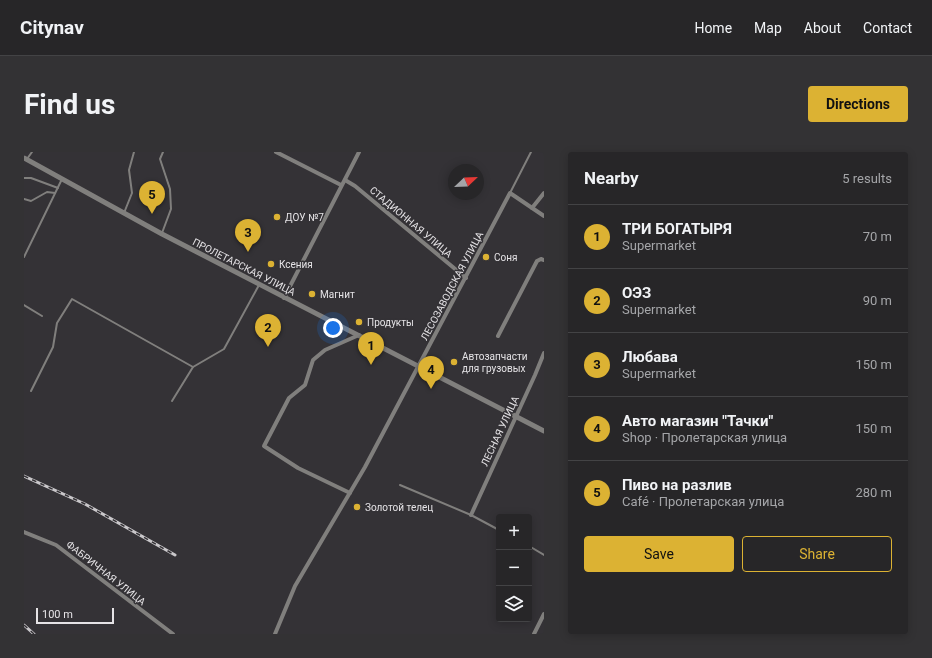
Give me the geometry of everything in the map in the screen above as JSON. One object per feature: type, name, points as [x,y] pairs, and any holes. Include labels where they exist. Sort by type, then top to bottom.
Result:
[{"type":"street","points":[[276,152],[342,185]]},
{"type":"street","points":[[284,298],[359,152]]},
{"type":"street","name":"ПРОЛЕТАРСКАЯ УЛИЦА","points":[[25,159],[259,285],[544,431]]},
{"type":"street","name":"СТАДИОННАЯ УЛИЦА","points":[[344,180],[355,186],[466,278]]},
{"type":"street","points":[[510,193],[544,216]]},
{"type":"street","name":"ЛЕСОЗАВОДСКАЯ УЛИЦА","points":[[275,634],[295,586],[350,493],[510,193]]},
{"type":"street","points":[[532,208],[544,193]]},
{"type":"street","points":[[498,336],[537,262],[541,259],[544,260]]},
{"type":"street","points":[[350,493],[298,468],[264,446],[289,398],[306,385],[313,360],[325,350],[359,335]]},
{"type":"street","name":"ЛЕСНАЯ УЛИЦА","points":[[471,515],[544,353]]},
{"type":"street","name":"ФАБРИЧНАЯ УЛИЦА","points":[[24,532],[56,545],[173,634]]},
{"type":"street","points":[[534,634],[544,614]]},
{"type":"lane","points":[[25,159],[32,152]]},
{"type":"lane","points":[[124,213],[132,193],[129,170],[134,152]]},
{"type":"lane","points":[[162,234],[171,208],[170,189],[160,159],[163,152]]},
{"type":"lane","points":[[510,193],[530,152]]},
{"type":"lane","points":[[24,178],[31,178],[58,188]]},
{"type":"lane","points":[[24,257],[62,179]]},
{"type":"lane","points":[[24,199],[31,202],[47,192],[55,193]]},
{"type":"lane","points":[[172,401],[193,367],[224,348],[259,285]]},
{"type":"lane","points":[[32,391],[53,347],[58,323],[72,299],[193,367]]},
{"type":"lane","points":[[24,305],[42,316]]},
{"type":"lane","points":[[400,485],[471,515],[496,528]]},
{"type":"lane","points":[[532,548],[544,555]]},
{"type":"railway","points":[[24,476],[85,504],[175,555]]},
{"type":"railway","points":[[24,625],[34,634]]},
{"type":"place","name":"Пиво на разлив","points":[[152,214]]},
{"type":"place","name":"ДОУ №7","points":[[277,217]]},
{"type":"place","name":"Любава","points":[[248,252]]},
{"type":"place","name":"Соня","points":[[486,257]]},
{"type":"place","name":"Ксения","points":[[271,264]]},
{"type":"place","name":"Магнит","points":[[312,294]]},
{"type":"place","name":"Продукты","points":[[359,322]]},
{"type":"place","name":"ОЭЗ","points":[[268,347]]},
{"type":"place","name":"Автозапчасти для грузовых","points":[[454,362]]},
{"type":"place","name":"ТРИ БОГАТЫРЯ","points":[[371,365]]},
{"type":"place","name":"Авто магазин \"Тачки\"","points":[[431,389]]},
{"type":"place","name":"Золотой телец","points":[[357,507]]}]
